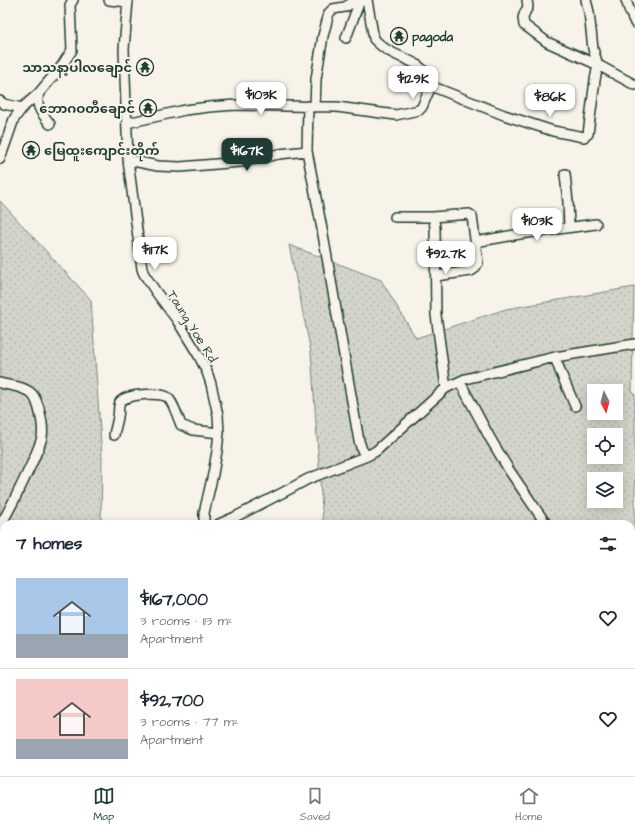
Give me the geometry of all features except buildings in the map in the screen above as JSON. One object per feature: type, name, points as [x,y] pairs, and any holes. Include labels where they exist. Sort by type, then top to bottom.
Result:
[{"type":"street","points":[[0,159],[14,119],[22,108],[39,93],[61,67],[72,50],[70,5],[73,0]]},
{"type":"street","points":[[109,0],[128,1]]},
{"type":"street","points":[[346,38],[358,6],[358,0],[345,7],[333,9],[329,13],[323,36],[311,106],[307,151],[358,435],[362,450],[367,456]]},
{"type":"street","points":[[126,123],[185,110],[236,105],[337,107],[396,115],[419,110],[422,107],[431,86],[428,77],[423,69],[388,51],[374,39],[367,0]]},
{"type":"street","points":[[527,0],[528,7],[523,18],[524,25],[547,42],[598,64],[635,85]]},
{"type":"street","points":[[431,86],[504,115],[554,130],[584,137],[588,134],[594,80],[598,64],[593,49],[589,12],[586,0]]},
{"type":"street","points":[[626,0],[635,23]]},
{"type":"street","name":"Taung Yoe Rd","points":[[128,1],[124,49],[126,123],[128,160],[142,269],[156,292],[177,320],[199,356],[212,384],[218,415],[217,451],[204,513],[204,520]]},
{"type":"street","points":[[39,93],[37,104],[50,124]]},
{"type":"street","points":[[0,101],[4,104],[22,108]]},
{"type":"street","points":[[128,160],[158,166],[180,167],[241,162],[279,154],[307,151]]},
{"type":"street","points":[[564,174],[568,202],[568,227]]},
{"type":"street","points":[[395,217],[433,217],[469,214],[472,216],[478,263],[471,271],[436,276]]},
{"type":"street","points":[[433,217],[435,228],[436,314],[446,388]]},
{"type":"street","points":[[475,242],[520,234],[596,224]]},
{"type":"street","points":[[228,520],[308,479],[376,451],[446,388],[465,380],[555,357],[635,344]]},
{"type":"street","points":[[555,357],[575,406]]},
{"type":"street","points":[[460,382],[509,470],[543,520]]},
{"type":"street","points":[[0,383],[26,390],[33,394],[41,419],[42,436],[26,476],[3,520]]},
{"type":"street","points":[[114,435],[120,402],[128,396],[141,395],[167,396],[181,424],[193,430],[218,433]]},
{"type":"street","points":[[301,776],[314,776]]},
{"type":"shaded area","points":[[0,201],[91,300],[102,458],[101,520],[0,520]]},
{"type":"shaded area","points":[[289,245],[381,280],[416,338],[506,309],[634,287],[632,391],[635,395],[635,520],[323,520],[311,352]]},
{"type":"place","name":"pagoda","points":[[399,36]]},
{"type":"place","name":"သာသနာ့ပါလချောင်","points":[[145,67]]},
{"type":"place","name":"ဘောဂဝတီချောင်","points":[[148,108]]},
{"type":"place","name":"မြေထူးကျောင်းတိုက်","points":[[31,150]]}]
